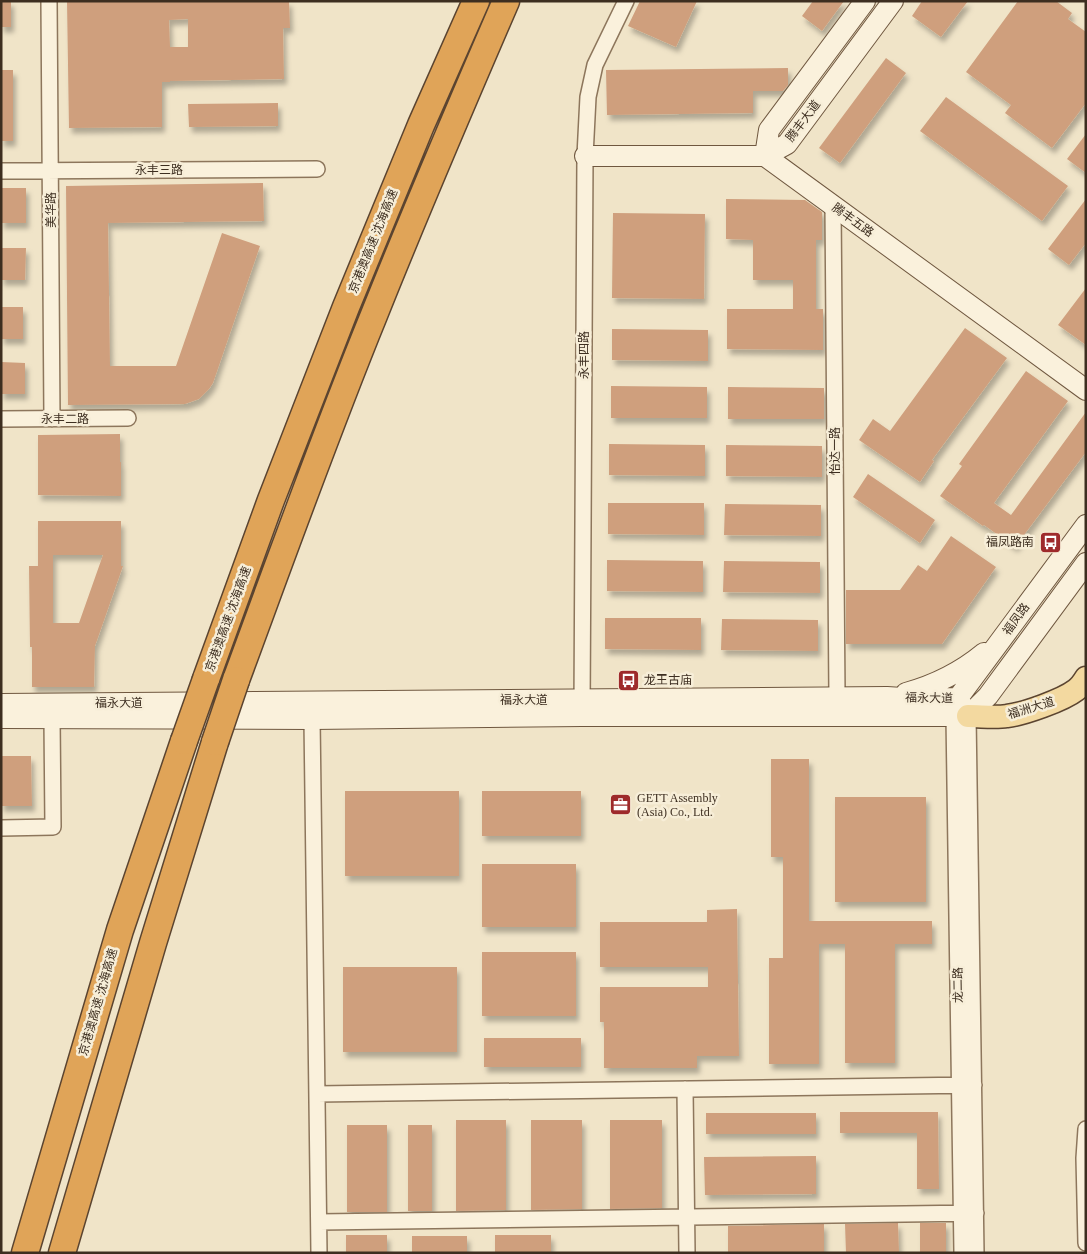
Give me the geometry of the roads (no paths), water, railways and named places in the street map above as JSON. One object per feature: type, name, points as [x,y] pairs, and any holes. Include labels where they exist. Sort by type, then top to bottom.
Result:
[{"type":"highway","name":"京港澳高速 沈海高速","points":[[25,1253],[120,930],[206,679],[271,500],[346,307],[421,125],[476,1]]},
{"type":"highway","points":[[62,1253],[153,943],[236,680],[373,316],[506,1]]},
{"type":"main road","name":"腾丰大道","points":[[765,156],[769,130],[865,1]]},
{"type":"main road","name":"腾丰大道","points":[[765,156],[787,144],[893,1]]},
{"type":"main road","points":[[585,156],[765,156]]},
{"type":"main road","name":"腾丰五路","points":[[765,156],[1086,390]]},
{"type":"main road","name":"福凤路","points":[[960,710],[1003,638],[1086,526]]},
{"type":"main road","name":"福凤路","points":[[960,710],[988,696],[1086,563]]},
{"type":"main road","points":[[887,697],[919,690],[949,677],[973,662],[1003,638]]},
{"type":"main road","name":"福洲大道","points":[[960,710],[1001,716],[1017,714],[1069,695],[1078,689],[1086,678]]},
{"type":"main road","name":"福永大道","points":[[1,718],[312,719],[838,696],[917,699],[960,710]]},
{"type":"main road","name":"福永大道","points":[[1,704],[960,710]]},
{"type":"street","name":"美华路","points":[[49,1],[52,419]]},
{"type":"street","name":"永丰四路","points":[[582,708],[585,156],[588,97],[595,66],[626,1]]},
{"type":"street","name":"永丰三路","points":[[1,171],[317,169]]},
{"type":"street","name":"怡达一路","points":[[834,206],[838,696]]},
{"type":"street","name":"永丰二路","points":[[1,419],[128,418]]},
{"type":"street","name":"龙二路","points":[[960,710],[968,1213],[962,1253]]},
{"type":"street","points":[[1,828],[53,827],[52,718]]},
{"type":"street","points":[[312,719],[319,1253]]},
{"type":"street","points":[[317,1094],[966,1085]]},
{"type":"street","points":[[684,1089],[687,1253]]},
{"type":"street","points":[[1086,1129],[1084,1158],[1086,1243]]},
{"type":"street","name":"龙二路","points":[[968,1213],[976,1253]]},
{"type":"street","points":[[319,1222],[968,1213]]},
{"type":"place","name":"福凤路南","points":[[1050,542]]},
{"type":"place","name":"龙王古庙","points":[[628,680]]},
{"type":"place","name":"GETT Assembly (Asia) Co., Ltd.","points":[[621,805]]}]
